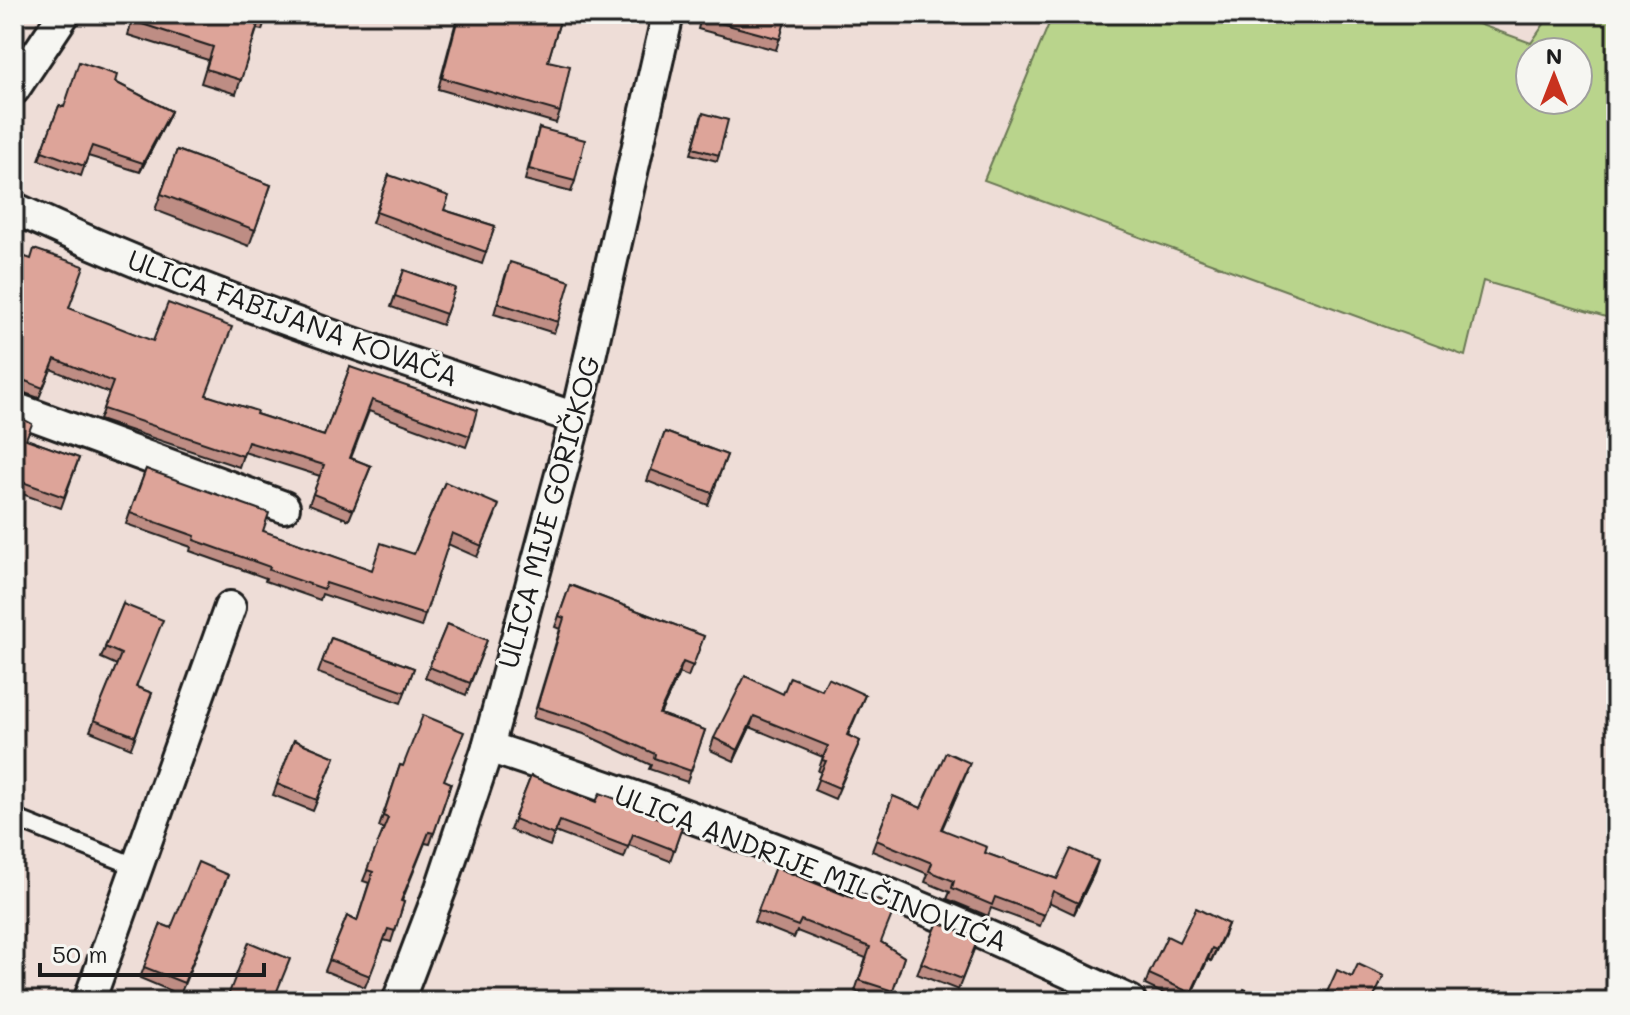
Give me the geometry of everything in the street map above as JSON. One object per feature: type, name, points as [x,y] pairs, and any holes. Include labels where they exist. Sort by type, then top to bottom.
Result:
[{"type":"street","points":[[14,89],[64,14]]},
{"type":"street","name":"ULICA MIJE GORIČKOG","points":[[398,1001],[441,888],[488,747],[576,418],[668,14]]},
{"type":"street","name":"ULICA FABIJANA KOVAČA","points":[[14,208],[88,243],[241,304],[576,418]]},
{"type":"street","points":[[14,408],[284,507]]},
{"type":"street","points":[[89,1001],[230,607]]},
{"type":"street","name":"ULICA ANDRIJE MILČINOVIĆA","points":[[488,747],[792,855],[946,917],[1130,1001]]},
{"type":"lane","points":[[14,818],[135,866]]},
{"type":"green space","points":[[1053,14],[1451,14],[1514,37],[1514,116],[1594,116],[1594,36],[1536,36],[1551,14],[1616,14],[1616,320],[1483,281],[1465,356],[984,180]]},
{"type":"building","points":[[135,14],[261,14],[241,80],[206,69],[213,47],[133,21]]},
{"type":"building","points":[[459,14],[562,14],[548,61],[570,66],[560,112],[442,78]]},
{"type":"building","points":[[703,14],[787,14],[780,39],[702,18]]},
{"type":"building","points":[[79,62],[117,75],[115,82],[171,111],[143,163],[92,146],[84,166],[42,151],[59,106],[64,107]]},
{"type":"building","points":[[703,113],[728,120],[719,155],[693,148]]},
{"type":"building","points":[[539,128],[585,140],[575,181],[529,169]]},
{"type":"building","points":[[177,150],[271,185],[255,230],[161,194]]},
{"type":"building","points":[[389,175],[449,196],[444,210],[495,226],[486,252],[376,212]]},
{"type":"building","points":[[34,249],[84,266],[69,308],[153,341],[168,303],[232,327],[206,395],[324,436],[350,367],[477,410],[470,436],[372,400],[350,458],[371,466],[353,510],[313,494],[324,465],[248,442],[243,456],[103,409],[113,382],[55,359],[43,388],[14,380],[14,253],[31,259]]},
{"type":"building","points":[[510,262],[570,281],[558,322],[498,303]]},
{"type":"building","points":[[404,270],[455,288],[446,314],[395,296]]},
{"type":"building","points":[[14,414],[32,424],[26,439],[79,458],[64,497],[14,479],[18,468],[14,467]]},
{"type":"building","points":[[665,432],[727,455],[712,493],[651,470]]},
{"type":"building","points":[[146,469],[269,513],[263,531],[372,570],[381,543],[414,554],[445,482],[499,505],[482,546],[452,533],[425,615],[326,583],[324,589],[269,570],[270,567],[194,540],[195,536],[130,513]]},
{"type":"building","points":[[570,585],[704,636],[693,666],[683,662],[659,714],[705,730],[691,771],[654,758],[655,754],[588,723],[537,707],[564,618],[559,616]]},
{"type":"building","points":[[123,604],[163,620],[136,687],[152,693],[135,736],[94,720],[121,654],[105,647]]},
{"type":"building","points":[[447,624],[487,640],[470,683],[429,667]]},
{"type":"building","points":[[331,638],[414,668],[405,692],[322,662]]},
{"type":"building","points":[[745,676],[783,694],[790,677],[822,690],[828,678],[865,695],[847,735],[860,741],[839,788],[818,779],[826,761],[822,760],[828,746],[754,716],[738,750],[714,738]]},
{"type":"building","points":[[423,715],[464,732],[444,780],[451,783],[434,833],[429,832],[401,901],[404,902],[395,931],[388,929],[370,976],[329,960],[347,916],[357,921],[373,872],[367,870],[388,818],[383,816],[400,765],[403,766]]},
{"type":"building","points":[[294,740],[335,757],[317,800],[277,784]]},
{"type":"building","points":[[946,752],[970,763],[941,829],[987,847],[985,853],[1057,879],[1071,849],[1098,861],[1078,903],[1053,891],[1044,915],[995,897],[992,905],[952,888],[954,881],[929,871],[932,863],[876,840],[893,796],[921,808]]},
{"type":"building","points":[[531,776],[596,802],[600,793],[682,827],[674,850],[633,834],[628,847],[560,821],[554,835],[514,819]]},
{"type":"building","points":[[198,862],[228,875],[184,983],[144,967],[161,924],[171,928]]},
{"type":"building","points":[[775,867],[852,898],[855,891],[895,907],[881,942],[904,957],[893,991],[859,980],[870,947],[801,920],[798,926],[758,911]]},
{"type":"building","points":[[1196,908],[1228,924],[1216,950],[1212,948],[1191,993],[1149,974],[1167,936],[1179,942]]},
{"type":"building","points":[[938,922],[978,939],[962,979],[921,963]]},
{"type":"building","points":[[249,942],[290,959],[273,1001],[226,1001]]},
{"type":"building","points":[[1358,964],[1384,976],[1372,1001],[1323,1001],[1337,970],[1352,977]]},
{"type":"building","points":[[1244,989],[1269,1001],[1238,1001]]}]
